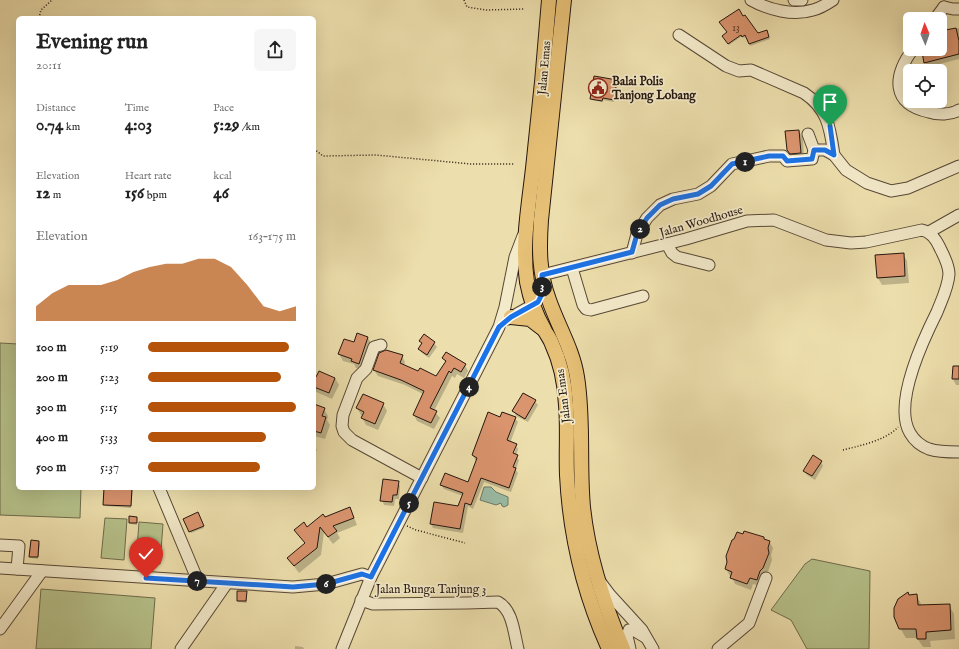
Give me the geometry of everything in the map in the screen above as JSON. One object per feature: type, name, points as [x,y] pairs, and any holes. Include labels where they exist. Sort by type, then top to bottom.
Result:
[{"type":"main road","name":"Jalan Emas","points":[[549,0],[543,78],[527,227],[525,258],[527,284],[533,305],[557,356],[566,405],[567,476],[575,544],[584,584],[597,623],[609,649]]},
{"type":"main road","name":"Jalan Emas","points":[[564,0],[539,250],[542,275],[549,301],[567,345],[577,376],[581,423],[580,462],[583,507],[591,554],[608,614],[623,649]]},
{"type":"main road","points":[[533,305],[538,302],[542,294],[542,275]]},
{"type":"main road","points":[[511,317],[530,319],[544,329]]},
{"type":"street","points":[[751,0],[775,10],[796,12],[814,10],[833,0]]},
{"type":"street","points":[[794,0],[802,0]]},
{"type":"street","points":[[941,3],[953,9],[959,9]]},
{"type":"street","points":[[679,36],[726,66],[739,71],[751,70],[804,93],[812,98],[822,109],[830,126],[834,155]]},
{"type":"street","points":[[908,56],[898,78],[900,92],[905,102],[920,110],[936,114],[955,113],[959,110]]},
{"type":"street","points":[[632,252],[637,234],[647,218],[660,205],[673,199],[698,194],[711,186],[732,164],[769,156],[783,156],[787,161],[812,159],[814,150],[808,134]]},
{"type":"street","points":[[814,150],[825,150],[834,155],[846,170],[867,183],[891,192],[908,188],[959,166]]},
{"type":"street","points":[[959,215],[929,232],[938,243],[945,257],[949,273],[948,284],[915,363],[907,390],[904,414],[907,428],[911,435],[922,445],[928,449],[959,452]]},
{"type":"street","name":"Jalan Woodhouse","points":[[542,275],[667,244],[747,220],[774,220],[826,240],[838,242],[866,242],[922,230],[929,232]]},
{"type":"street","points":[[342,649],[360,600],[371,577],[499,327],[505,307],[515,257],[527,227]]},
{"type":"street","points":[[667,244],[672,253],[677,257],[709,265]]},
{"type":"street","points":[[572,268],[582,305],[586,309],[591,310],[643,296]]},
{"type":"street","points":[[499,327],[511,317],[533,305]]},
{"type":"street","points":[[381,345],[374,347],[366,369],[357,378],[343,415],[342,426],[344,432],[352,440],[422,478]]},
{"type":"street","points":[[160,490],[198,581]]},
{"type":"street","points":[[0,545],[19,546],[18,569]]},
{"type":"street","points":[[0,568],[293,587],[326,584],[362,574],[371,577]]},
{"type":"street","points":[[0,629],[42,571]]},
{"type":"street","points":[[718,649],[749,623],[766,578]]},
{"type":"street","points":[[598,579],[610,595],[642,630],[653,649]]},
{"type":"street","points":[[181,649],[227,583]]},
{"type":"street","name":"Jalan Bunga Tanjung 3","points":[[360,600],[373,604],[467,604],[498,602],[502,604],[510,615],[518,649]]},
{"type":"street","points":[[630,649],[627,636],[629,630],[635,631],[647,639]]},
{"type":"path","points":[[40,16],[41,10],[52,0]]},
{"type":"path","points":[[464,0],[467,7],[486,10],[525,9]]},
{"type":"path","points":[[316,151],[323,156],[376,155],[471,164],[514,164]]},
{"type":"path","points":[[843,450],[857,447],[887,436],[898,428],[904,414]]},
{"type":"path","points":[[400,522],[416,530],[465,543]]},
{"type":"shaded area","points":[[0,343],[16,344],[16,490],[81,490],[80,518],[0,515]]},
{"type":"shaded area","points":[[484,487],[491,487],[496,492],[508,497],[508,505],[504,507],[501,503],[496,505],[480,500]]},
{"type":"shaded area","points":[[105,518],[127,519],[124,560],[101,558]]},
{"type":"shaded area","points":[[139,522],[163,524],[160,564],[136,562]]},
{"type":"shaded area","points":[[812,559],[870,571],[869,649],[807,649],[791,620],[771,610],[805,564]]},
{"type":"shaded area","points":[[41,589],[155,598],[151,649],[36,649]]},
{"type":"building","points":[[739,9],[743,16],[745,15],[758,33],[767,30],[769,37],[749,44],[745,35],[742,37],[741,35],[728,44],[722,36],[727,32],[719,22]]},
{"type":"building","points":[[956,28],[959,41],[959,54],[924,63],[923,56],[947,56],[947,30]]},
{"type":"building","points":[[594,76],[617,80],[614,100],[603,98],[602,101],[590,99]]},
{"type":"building","points":[[799,130],[801,153],[790,154],[787,150],[785,131]]},
{"type":"building","points":[[904,253],[905,276],[877,278],[875,255]]},
{"type":"building","points":[[357,333],[368,337],[359,364],[351,361],[352,359],[338,354],[344,339],[354,342]]},
{"type":"building","points":[[424,334],[435,342],[427,355],[418,349],[422,343],[419,341]]},
{"type":"building","points":[[386,350],[403,355],[400,363],[418,371],[420,368],[436,376],[446,361],[442,358],[446,352],[466,364],[461,372],[454,368],[451,373],[449,371],[430,408],[437,411],[431,423],[413,415],[424,391],[401,380],[373,370],[379,353]]},
{"type":"building","points":[[953,366],[959,366],[959,379],[952,379]]},
{"type":"building","points":[[319,371],[335,378],[329,393],[316,388],[316,377]]},
{"type":"building","points":[[523,393],[536,400],[525,419],[512,411]]},
{"type":"building","points":[[363,394],[384,403],[375,424],[361,418],[364,412],[356,408]]},
{"type":"building","points":[[316,405],[325,408],[322,416],[326,417],[321,433],[316,432]]},
{"type":"building","points":[[488,412],[500,417],[502,412],[516,417],[507,440],[517,444],[513,453],[518,455],[513,467],[516,468],[509,488],[481,478],[471,505],[465,503],[460,529],[430,524],[434,502],[458,506],[463,493],[440,485],[445,473],[468,482],[477,458],[472,455]]},
{"type":"building","points":[[813,455],[822,461],[812,476],[803,471]]},
{"type":"building","points":[[383,479],[399,481],[397,495],[393,495],[392,502],[380,501]]},
{"type":"building","points":[[104,490],[132,490],[131,506],[103,505]]},
{"type":"building","points":[[350,507],[354,518],[333,526],[337,531],[328,537],[320,527],[317,548],[294,566],[287,558],[305,543],[294,530],[304,522],[307,527],[323,514],[325,517]]},
{"type":"building","points":[[198,512],[204,526],[189,532],[183,519]]},
{"type":"building","points":[[129,516],[137,517],[137,523],[129,523]]},
{"type":"building","points":[[744,531],[764,537],[764,539],[770,541],[768,548],[769,553],[757,580],[750,578],[747,584],[730,578],[732,572],[725,569],[727,562],[726,556],[732,540],[737,532],[743,534]]},
{"type":"building","points":[[31,540],[39,541],[38,557],[29,557]]},
{"type":"building","points":[[237,591],[247,591],[246,601],[237,601]]},
{"type":"building","points":[[908,592],[909,595],[917,594],[918,605],[950,604],[951,630],[926,632],[926,639],[917,639],[916,629],[899,629],[894,617],[894,608],[898,599]]},
{"type":"place","name":"Balai Polis Tanjong Lobang","points":[[598,88]]},
{"type":"route","points":[[146,578],[293,587],[326,584],[362,574],[371,577],[499,327],[511,317],[538,302],[542,294],[542,275],[632,252],[637,234],[647,218],[660,205],[673,199],[698,194],[711,186],[732,164],[769,156],[783,156],[787,161],[812,159],[814,150],[825,150],[834,155],[830,126]]}]
